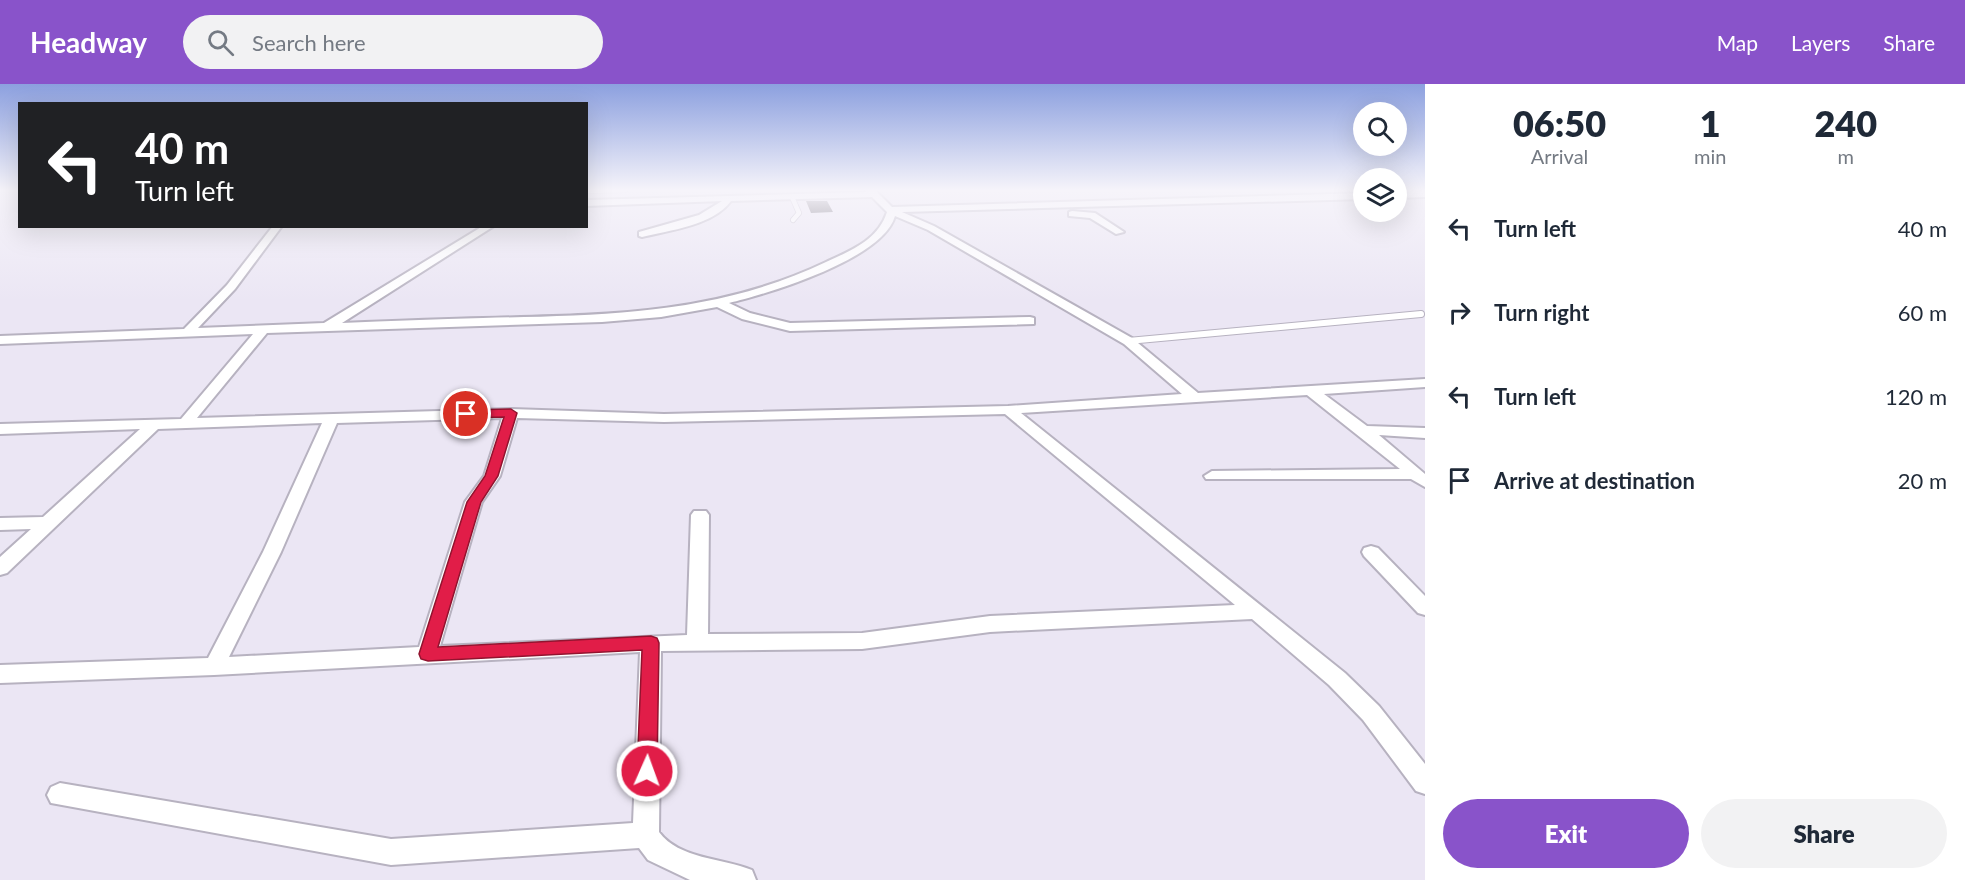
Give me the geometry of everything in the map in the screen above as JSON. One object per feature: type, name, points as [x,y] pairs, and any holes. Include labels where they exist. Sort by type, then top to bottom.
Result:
[{"type":"street","points":[[642,234],[669,227]]},
{"type":"street","points":[[0,340],[264,329],[589,320],[690,310],[766,290],[847,255],[884,231],[885,227]]},
{"type":"street","points":[[928,227],[981,255],[1128,341],[1195,398]]},
{"type":"street","points":[[1112,227],[1119,232]]},
{"type":"street","points":[[188,332],[231,287],[276,228]]},
{"type":"street","points":[[327,327],[487,228]]},
{"type":"street","points":[[719,303],[746,316],[790,327],[1030,321]]},
{"type":"street","points":[[185,423],[264,329]]},
{"type":"street","points":[[0,429],[511,413],[664,418],[1008,410],[1425,383]]},
{"type":"street","points":[[1310,390],[1363,430],[1420,478]]},
{"type":"street","points":[[1008,410],[1337,679],[1371,713],[1425,783]]},
{"type":"street","points":[[428,654],[474,502],[492,476],[511,413]]},
{"type":"street","points":[[214,666],[272,552],[332,418]]},
{"type":"street","points":[[0,568],[154,424]]},
{"type":"street","points":[[1363,430],[1425,434]]},
{"type":"street","points":[[1212,476],[1420,478]]},
{"type":"street","points":[[697,642],[700,515]]},
{"type":"street","points":[[0,524],[48,523]]},
{"type":"street","points":[[1371,552],[1425,608]]},
{"type":"street","points":[[0,674],[214,666],[651,643],[862,641],[990,624],[1256,611]]},
{"type":"street","points":[[651,643],[646,835],[657,851],[694,868],[742,880]]},
{"type":"street","points":[[60,795],[391,852],[646,835]]},
{"type":"lane","points":[[1128,341],[1421,314]]},
{"type":"route","points":[[466,414],[511,413],[492,476],[474,502],[428,654],[651,643],[647,771]]}]
